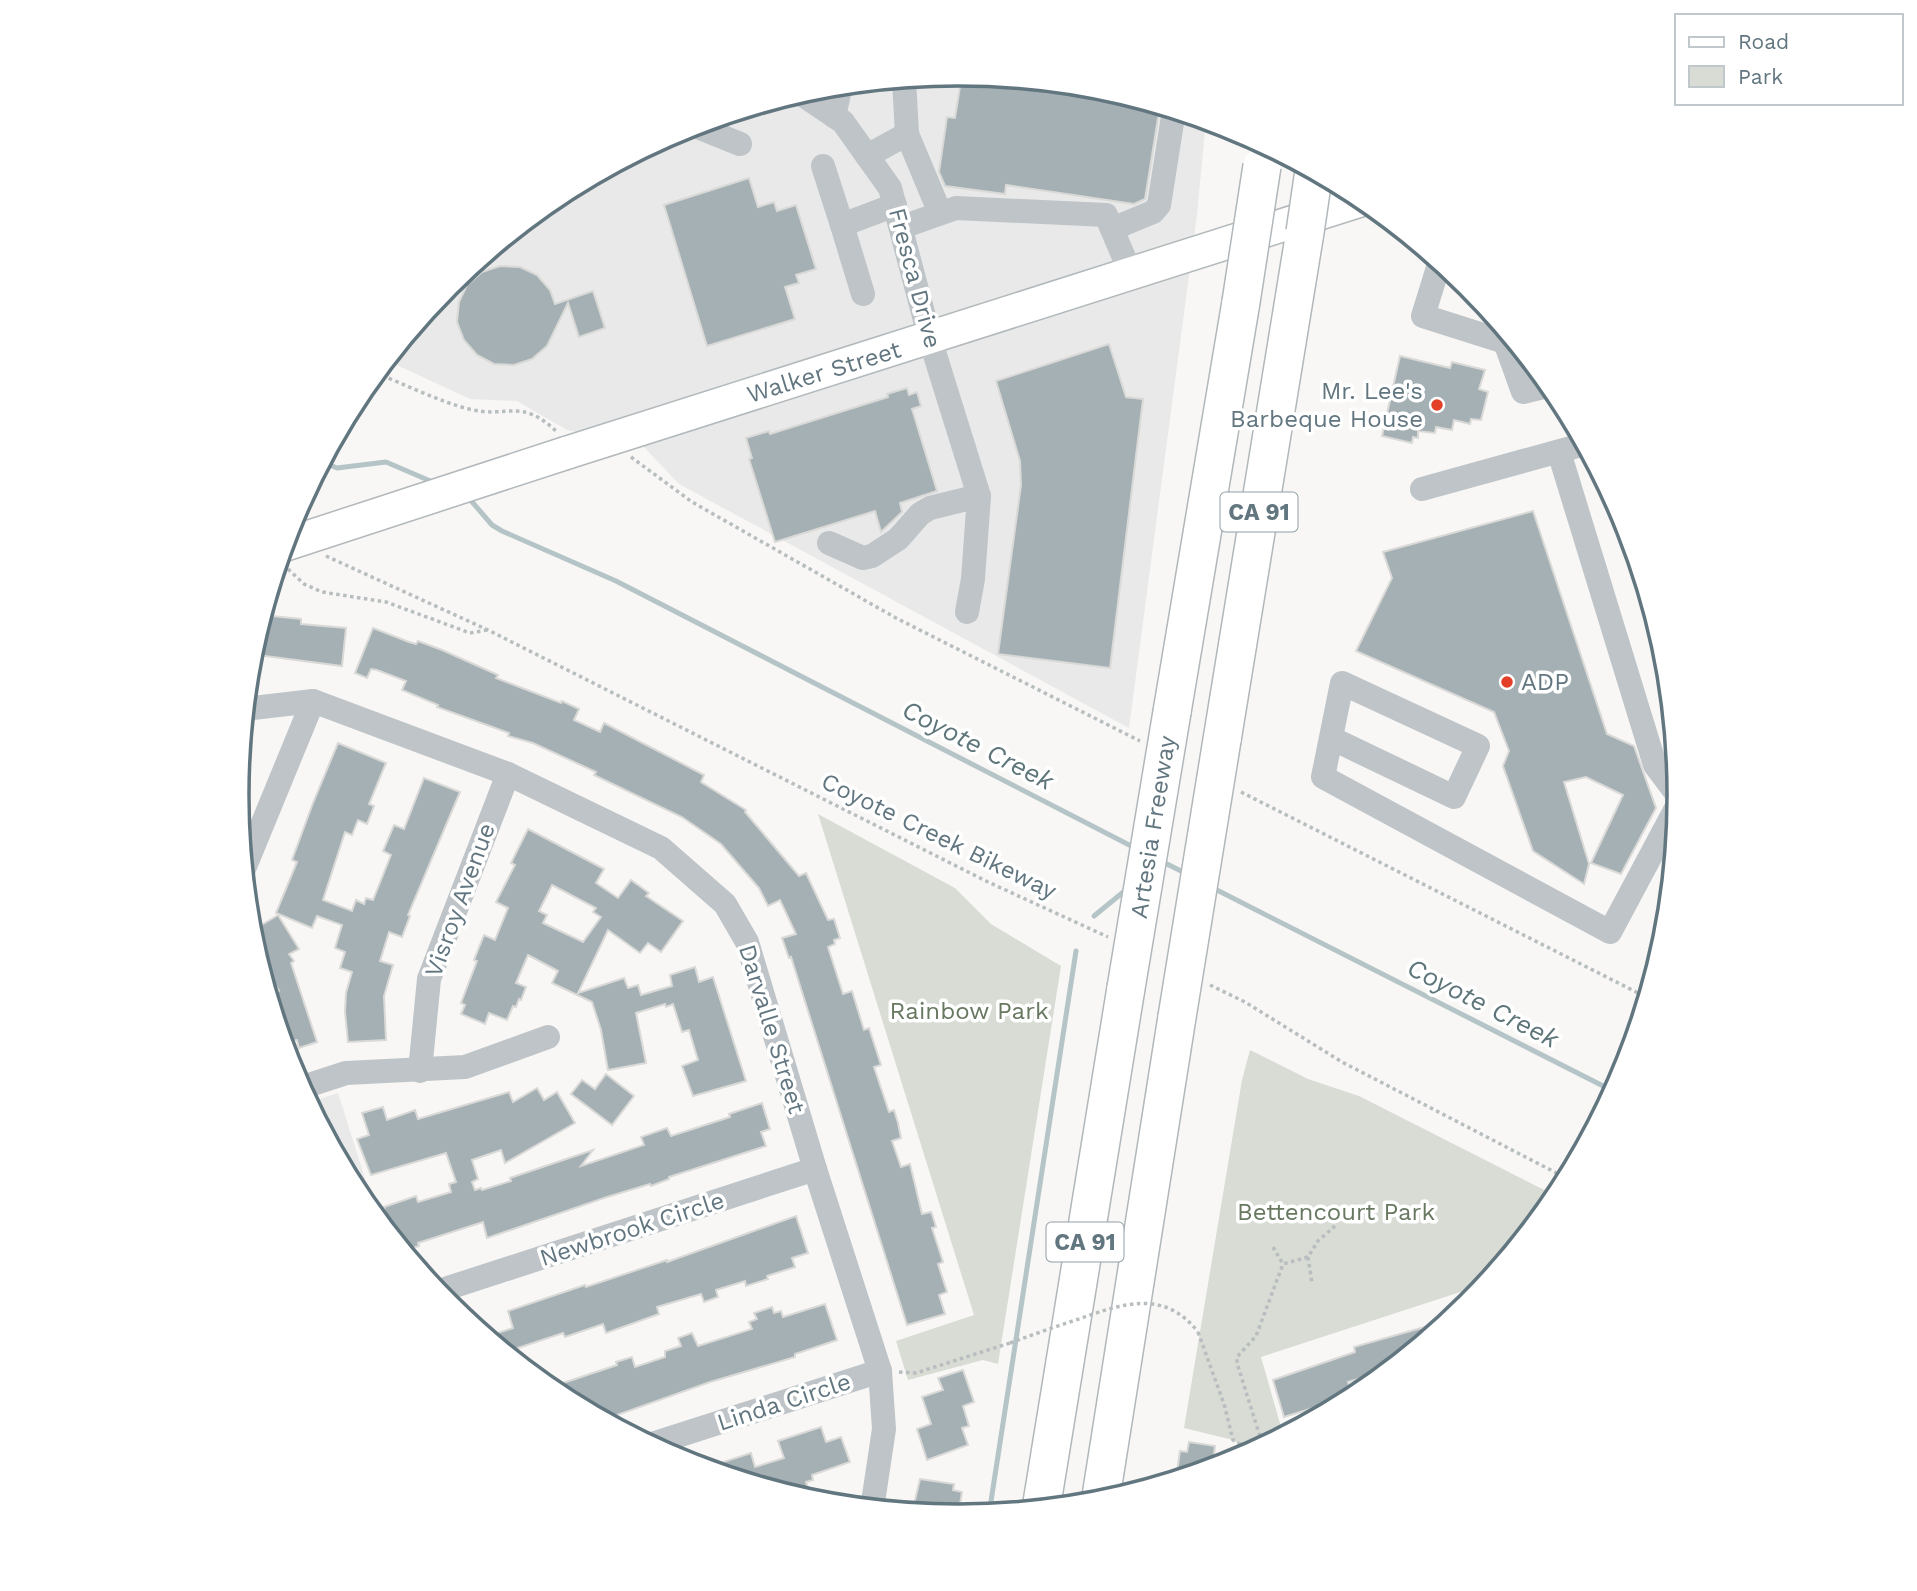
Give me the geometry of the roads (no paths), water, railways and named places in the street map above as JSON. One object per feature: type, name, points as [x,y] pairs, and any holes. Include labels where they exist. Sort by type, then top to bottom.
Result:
[{"type":"highway","name":"Artesia Freeway","points":[[1046,1500],[1126,988],[1264,155]]},
{"type":"highway","name":"CA 91","points":[[1102,1491],[1313,181]]},
{"type":"highway","points":[[1305,232],[1330,191]]},
{"type":"highway","points":[[1087,1494],[1100,1409],[1119,1385]]},
{"type":"main road","name":"Walker Street","points":[[291,554],[580,448],[1351,204]]},
{"type":"street","points":[[904,88],[907,134],[940,214]]},
{"type":"street","points":[[834,116],[838,96]]},
{"type":"street","name":"Fresca Drive","points":[[812,101],[843,122],[890,188],[930,339],[979,496]]},
{"type":"street","points":[[1112,229],[1153,212],[1159,205],[1173,119]]},
{"type":"street","points":[[709,131],[740,144]]},
{"type":"street","points":[[867,156],[907,134]]},
{"type":"street","points":[[823,166],[863,294]]},
{"type":"street","points":[[842,225],[899,216],[940,214],[956,208],[1106,215],[1130,274]]},
{"type":"street","points":[[1437,272],[1423,316],[1504,342]]},
{"type":"street","points":[[1506,344],[1522,392],[1540,388]]},
{"type":"street","points":[[1422,489],[1576,447]]},
{"type":"street","points":[[1559,452],[1655,765],[1668,783]]},
{"type":"street","points":[[828,543],[863,558],[898,539],[920,513],[979,496],[973,579],[967,612]]},
{"type":"street","points":[[1331,738],[1454,797],[1478,746],[1342,683],[1323,777],[1609,932],[1667,823]]},
{"type":"street","points":[[251,852],[313,701]]},
{"type":"street","name":"Darvalle Street","points":[[254,708],[313,701],[508,775],[661,848],[725,904],[747,942],[815,1169],[880,1371],[884,1429],[873,1500]]},
{"type":"street","name":"Visroy Avenue","points":[[421,1071],[429,979],[508,775]]},
{"type":"street","points":[[311,1084],[346,1073],[465,1067],[548,1037]]},
{"type":"street","name":"Newbrook Circle","points":[[448,1288],[815,1169]]},
{"type":"street","name":"Linda Circle","points":[[663,1440],[880,1371]]},
{"type":"waterway","name":"Coyote Creek","points":[[331,466],[337,468],[386,462],[435,483]]},
{"type":"waterway","name":"Coyote Creek","points":[[467,496],[492,525],[502,531],[616,581],[1137,849]]},
{"type":"waterway","name":"Coyote Creek","points":[[1161,861],[1187,874]]},
{"type":"waterway","name":"Coyote Creek","points":[[1211,887],[1605,1087]]},
{"type":"waterway","points":[[1094,916],[1127,889]]},
{"type":"waterway","points":[[990,1504],[1076,951]]},
{"type":"place","name":"Mr. Lee's Barbeque House","points":[[1437,405]]},
{"type":"place","name":"ADP","points":[[1507,682]]},
{"type":"park label","name":"Rainbow Park","points":[[969,1011]]},
{"type":"park label","name":"Bettencourt Park","points":[[1336,1212]]}]
